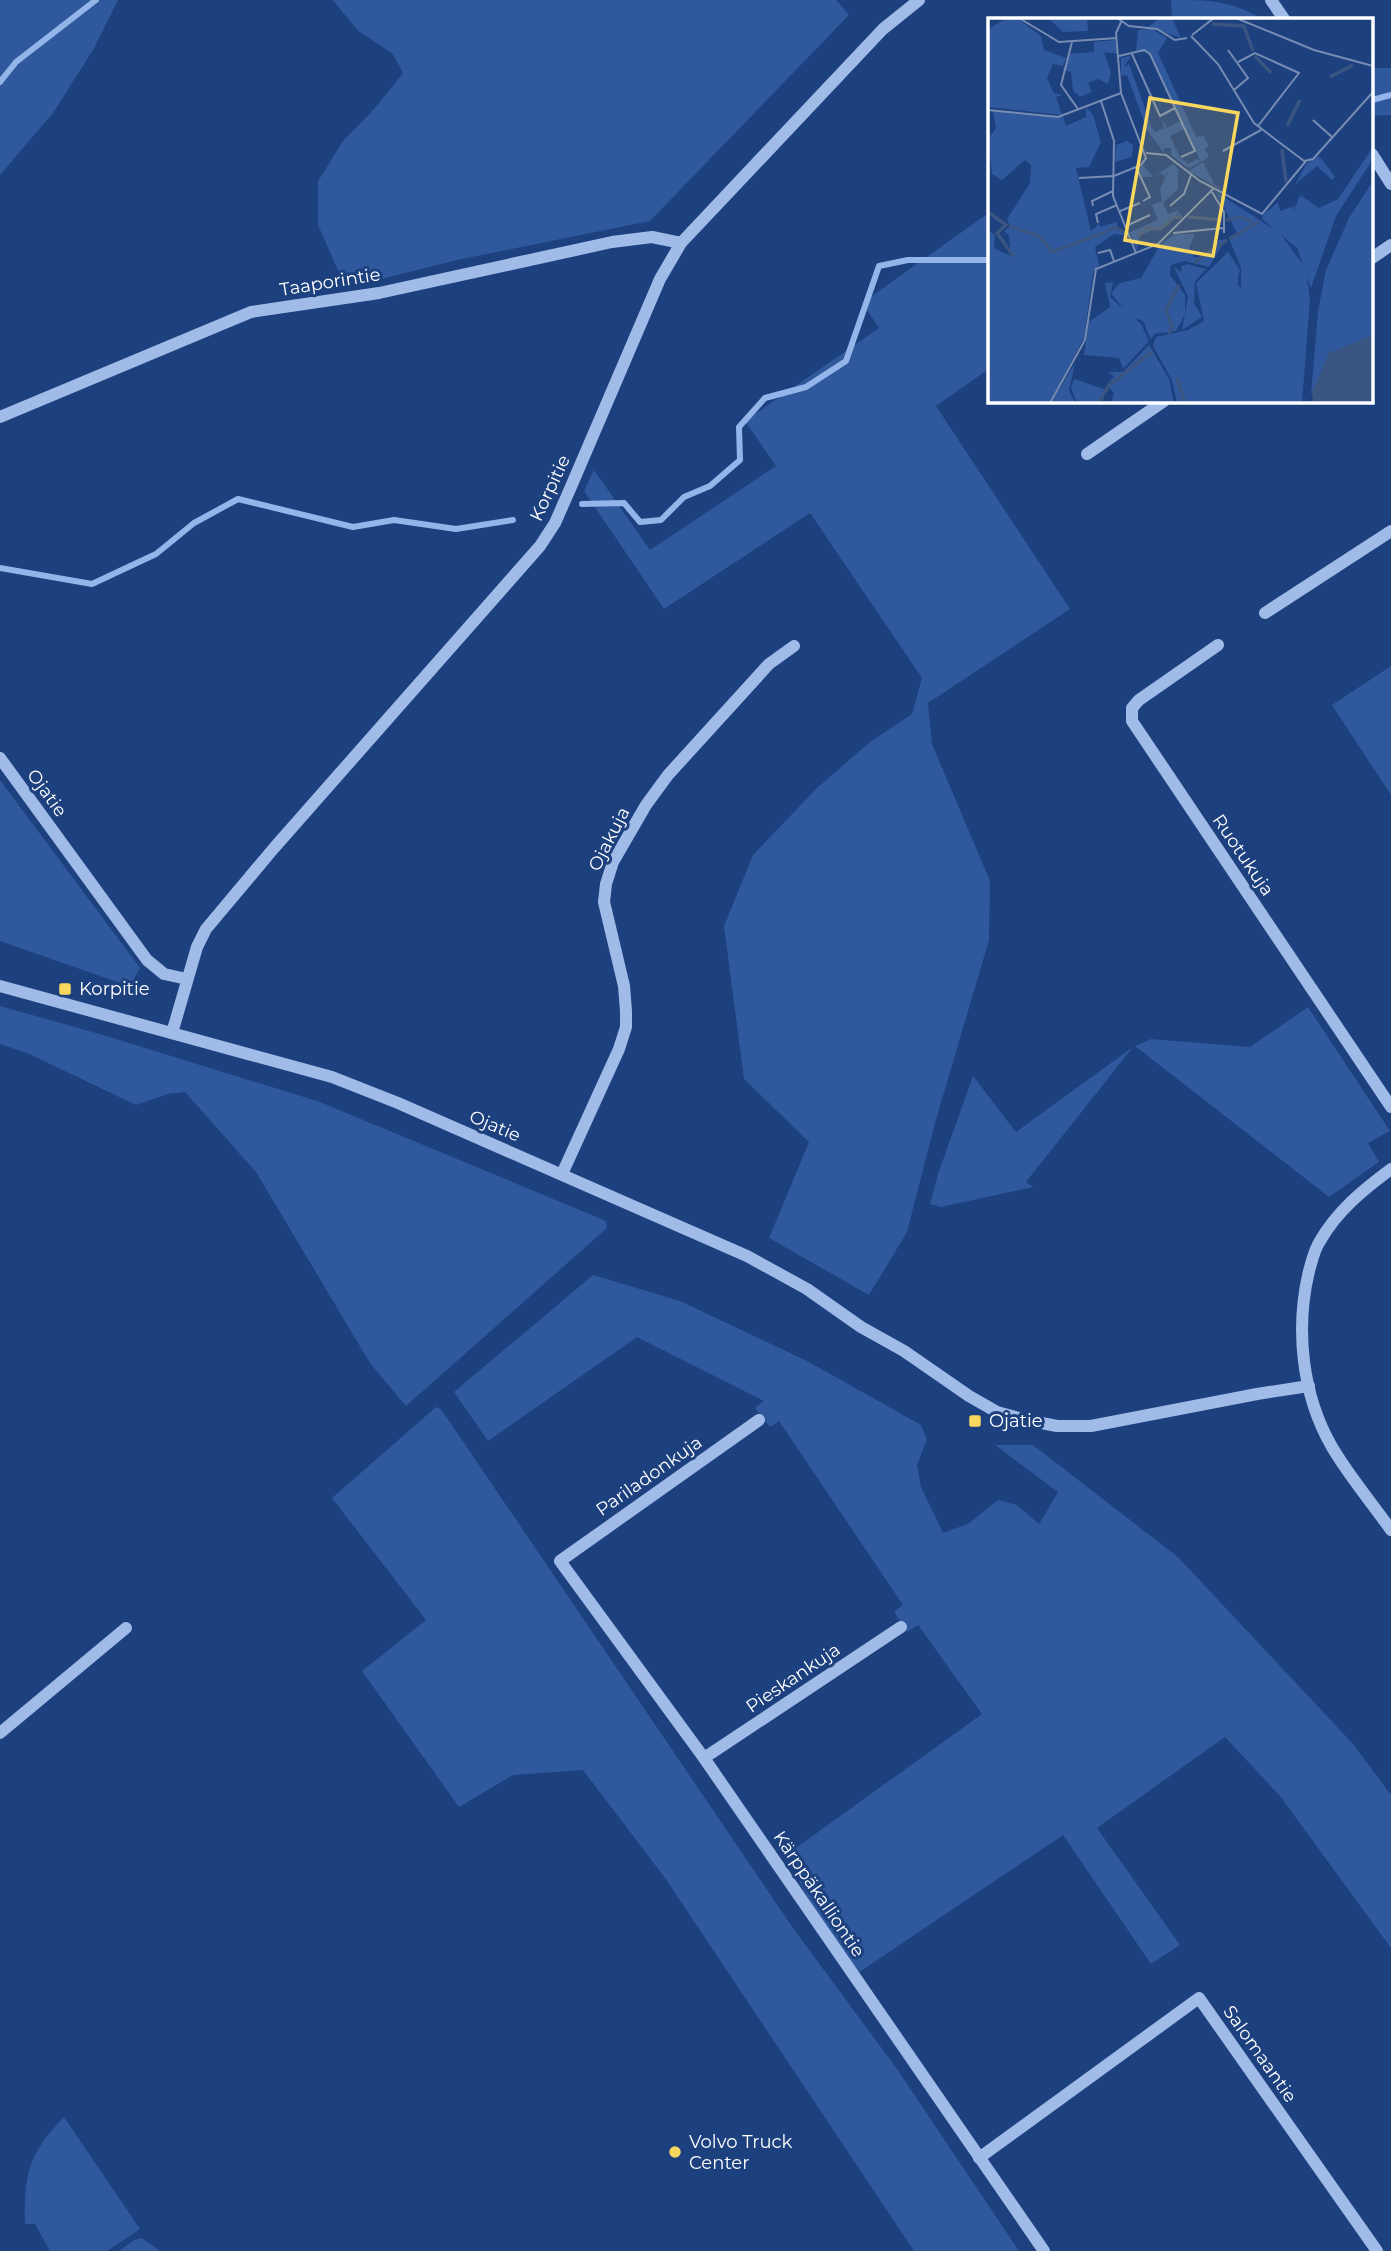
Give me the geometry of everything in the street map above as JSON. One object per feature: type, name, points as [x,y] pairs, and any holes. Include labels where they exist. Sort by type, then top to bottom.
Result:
[{"type":"street","name":"Korpitie","points":[[187,979],[197,947],[211,923],[540,546],[555,523],[660,279],[681,243],[879,33],[919,0]]},
{"type":"street","points":[[1272,0],[1283,18]]},
{"type":"street","points":[[1374,157],[1391,184]]},
{"type":"street","name":"Taaporintie","points":[[0,417],[251,312],[379,293],[612,242],[652,237],[681,243]]},
{"type":"street","points":[[1374,257],[1391,245]]},
{"type":"street","points":[[1087,454],[1163,402]]},
{"type":"street","points":[[1265,614],[1391,531]]},
{"type":"street","name":"Ruotukuja","points":[[1218,645],[1139,700],[1132,708],[1132,721],[1391,1107]]},
{"type":"street","name":"Ojakuja","points":[[562,1174],[626,1027],[624,986],[604,902],[613,862],[646,805],[668,775],[769,664],[794,646]]},
{"type":"street","name":"Ojatie","points":[[0,758],[146,960],[164,974],[187,979]]},
{"type":"street","points":[[172,1033],[187,979]]},
{"type":"street","name":"Ojatie","points":[[0,986],[332,1077],[398,1103],[747,1256],[807,1289],[861,1327],[904,1351],[997,1412],[1057,1426],[1091,1426],[1310,1386]]},
{"type":"street","points":[[1391,1169],[1358,1194],[1319,1242],[1304,1294],[1301,1329],[1301,1345],[1319,1418],[1332,1447],[1391,1530]]},
{"type":"street","name":"Pariladonkuja","points":[[560,1561],[759,1420]]},
{"type":"street","name":"Kärppäkalliontie","points":[[560,1561],[705,1758],[1044,2251]]},
{"type":"street","name":"Pieskankuja","points":[[705,1758],[901,1627]]},
{"type":"street","points":[[0,1733],[126,1628]]},
{"type":"street","name":"Salomaantie","points":[[979,2158],[1199,1998],[1377,2251]]},
{"type":"shaded area","points":[[0,0],[118,0],[93,50],[53,113],[0,175]]},
{"type":"shaded area","points":[[333,0],[836,0],[849,15],[650,221],[457,260],[374,281],[340,275],[318,225],[318,181],[343,141],[403,73],[392,53],[358,31]]},
{"type":"shaded area","points":[[1171,0],[1219,2],[1261,18],[1172,18]]},
{"type":"shaded area","points":[[1374,68],[1391,68],[1391,115],[1374,116]]},
{"type":"shaded area","points":[[988,213],[988,369],[936,406],[1070,609],[928,703],[932,744],[990,881],[989,940],[935,1123],[907,1232],[869,1295],[769,1238],[809,1142],[744,1079],[724,926],[753,855],[817,788],[870,742],[912,714],[922,678],[810,513],[664,609],[584,491],[594,470],[650,550],[776,466],[745,421],[879,328],[862,303]]},
{"type":"shaded area","points":[[1391,666],[1391,795],[1332,705]]},
{"type":"shaded area","points":[[0,780],[140,968],[131,984],[120,983],[0,941]]},
{"type":"shaded area","points":[[0,1006],[320,1102],[606,1221],[607,1228],[406,1406],[370,1363],[256,1172],[185,1092],[168,1094],[136,1105],[27,1053],[0,1044]]},
{"type":"shaded area","points":[[1308,1007],[1390,1131],[1368,1143],[1379,1162],[1329,1197],[1135,1046],[1151,1039],[1250,1047]]},
{"type":"shaded area","points":[[1133,1047],[1026,1182],[1033,1187],[941,1207],[930,1204],[973,1076],[1016,1132]]},
{"type":"shaded area","points":[[593,1275],[680,1301],[809,1362],[921,1425],[927,1439],[917,1465],[921,1487],[943,1533],[968,1524],[998,1500],[1017,1505],[1039,1524],[1058,1492],[995,1445],[1033,1445],[1178,1557],[1354,1745],[1391,1795],[1391,1948],[1280,1796],[1225,1737],[1097,1828],[1180,1945],[1151,1964],[1063,1835],[858,1973],[807,1896],[786,1855],[982,1714],[918,1625],[907,1632],[894,1612],[903,1605],[779,1421],[770,1427],[755,1408],[764,1401],[637,1337],[488,1441],[454,1392]]},
{"type":"shaded area","points":[[436,1407],[441,1409],[793,1928],[897,2069],[1019,2251],[914,2251],[665,1878],[583,1770],[513,1775],[459,1807],[362,1671],[426,1620],[332,1498]]},
{"type":"shaded area","points":[[64,2117],[140,2229],[107,2251],[50,2251],[35,2224],[25,2224],[27,2178],[31,2166],[43,2142]]},
{"type":"shaded area","points":[[142,2238],[160,2251],[119,2251],[134,2240]]},
{"type":"waterway","points":[[0,82],[16,62],[96,0]]},
{"type":"waterway","points":[[1374,99],[1391,95]]},
{"type":"waterway","points":[[582,504],[624,503],[640,522],[661,520],[684,497],[710,486],[740,460],[739,427],[765,398],[806,387],[846,361],[879,266],[908,260],[988,260]]},
{"type":"waterway","points":[[0,568],[92,584],[156,554],[194,523],[238,499],[353,527],[394,520],[456,529],[513,520]]},
{"type":"place","name":"Korpitie","points":[[65,989]]},
{"type":"place","name":"Ojatie","points":[[975,1421]]},
{"type":"place","name":"Volvo Truck Center","points":[[675,2152]]}]
